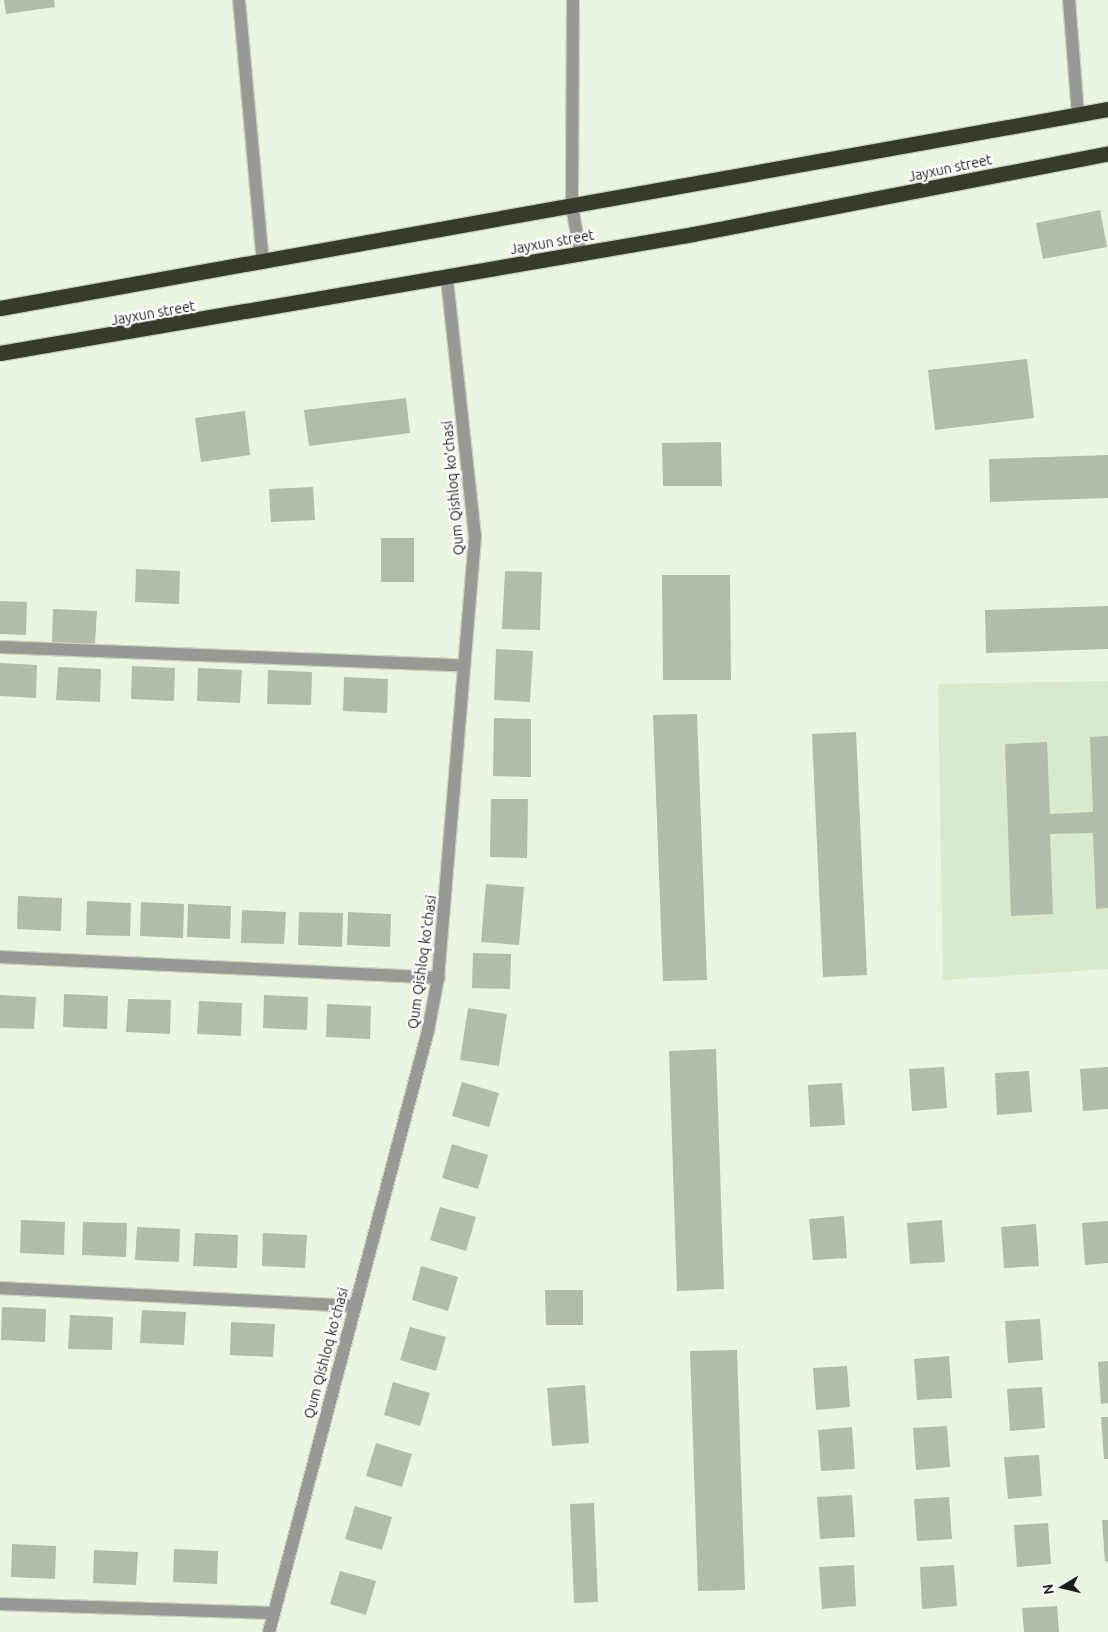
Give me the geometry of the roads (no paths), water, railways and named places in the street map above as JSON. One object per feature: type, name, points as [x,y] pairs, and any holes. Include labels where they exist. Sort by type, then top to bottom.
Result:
[{"type":"highway","name":"Jayxun street","points":[[0,308],[263,263],[1108,109]]},
{"type":"highway","name":"Jayxun street","points":[[0,353],[580,254],[1108,153]]},
{"type":"street","points":[[240,0],[263,263]]},
{"type":"street","points":[[573,0],[572,206],[580,254]]},
{"type":"street","points":[[1068,0],[1078,114]]},
{"type":"street","name":"Qum Qishloq ko'chasi","points":[[269,1632],[428,1031],[438,978],[476,538],[447,278]]},
{"type":"street","points":[[0,647],[464,666]]},
{"type":"street","points":[[0,957],[438,978]]},
{"type":"street","points":[[0,1288],[354,1306]]},
{"type":"street","points":[[0,1604],[274,1612]]}]
